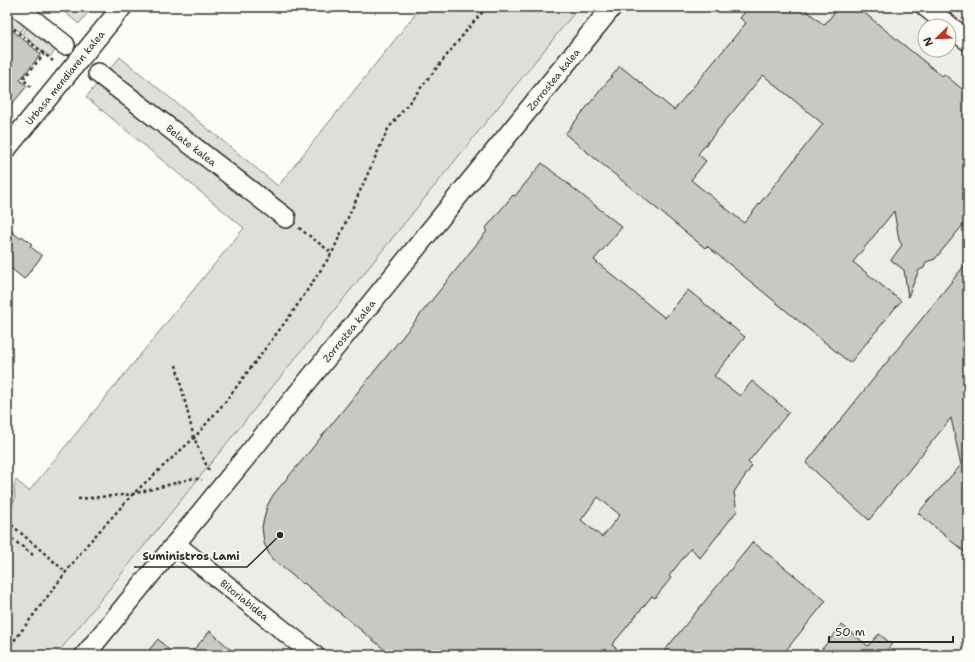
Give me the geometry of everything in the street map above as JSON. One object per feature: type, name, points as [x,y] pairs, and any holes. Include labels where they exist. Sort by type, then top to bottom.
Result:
[{"type":"street","points":[[17,7],[65,45]]},
{"type":"street","name":"Urbasa mendiaren kalea","points":[[7,148],[122,7]]},
{"type":"street","name":"Zorrostea kalea","points":[[86,655],[612,7]]},
{"type":"street","points":[[926,7],[968,41]]},
{"type":"street","name":"Belate kalea","points":[[98,73],[286,218]]},
{"type":"street","name":"Bitoriabidea","points":[[175,544],[314,655]]},
{"type":"path","points":[[7,650],[85,547],[133,494],[194,438],[225,402],[292,313],[332,253],[388,128],[487,7]]},
{"type":"path","points":[[7,24],[53,61]]},
{"type":"path","points":[[31,87],[22,79],[44,54]]},
{"type":"path","points":[[286,218],[332,253]]},
{"type":"path","points":[[176,365],[194,438],[209,471]]},
{"type":"path","points":[[7,475],[9,478],[12,501],[7,514]]},
{"type":"path","points":[[78,499],[133,494],[194,478],[202,480]]},
{"type":"path","points":[[7,521],[66,572]]},
{"type":"path","points":[[7,535],[33,555]]},
{"type":"shaded area","points":[[58,7],[92,7],[79,24]]},
{"type":"shaded area","points":[[421,7],[579,7],[56,655],[7,655],[7,520],[15,498],[14,486],[16,480],[29,491],[244,228],[86,97],[120,57],[278,186]]},
{"type":"shaded area","points":[[579,7],[968,7],[968,655],[56,655]]},
{"type":"shaded area","points":[[7,8],[27,24],[20,32],[7,22]]},
{"type":"shaded area","points":[[29,25],[57,48],[50,57],[22,34]]},
{"type":"building","points":[[749,7],[802,7],[824,25],[839,7],[857,7],[917,56],[917,58],[920,58],[942,76],[944,74],[968,94],[968,219],[935,259],[926,262],[924,268],[919,270],[908,297],[904,270],[891,260],[902,245],[899,240],[894,211],[853,262],[901,301],[850,363],[707,246],[705,248],[565,134],[620,66],[674,110],[746,23],[740,18]],"holes":[[[763,75],[823,124],[744,223],[691,180],[706,161],[698,154]]]},
{"type":"building","points":[[7,26],[41,54],[20,80],[27,86],[7,110]]},
{"type":"building","points":[[542,163],[622,227],[594,260],[665,318],[688,290],[745,337],[714,376],[740,396],[752,381],[789,412],[748,462],[752,466],[734,492],[737,511],[700,558],[691,548],[669,576],[671,578],[655,598],[652,596],[612,645],[625,655],[391,655],[304,583],[303,584],[271,558],[264,543],[262,527],[267,506],[273,495],[487,231],[485,229],[513,195],[515,196]],"holes":[[[598,497],[620,515],[602,537],[581,520]]]},
{"type":"building","points":[[7,228],[20,238],[22,236],[32,244],[30,246],[42,256],[24,279],[7,265]]},
{"type":"building","points":[[968,261],[968,555],[918,513],[961,465],[951,418],[869,520],[806,463]]},
{"type":"building","points":[[753,542],[826,601],[782,655],[661,655]]},
{"type":"building","points":[[842,625],[868,646],[879,634],[892,644],[882,655],[817,655]]},
{"type":"building","points":[[210,631],[237,655],[189,655]]},
{"type":"building","points":[[158,639],[174,655],[145,655]]},
{"type":"place","name":"Suministros Lami","points":[[280,535]]}]
